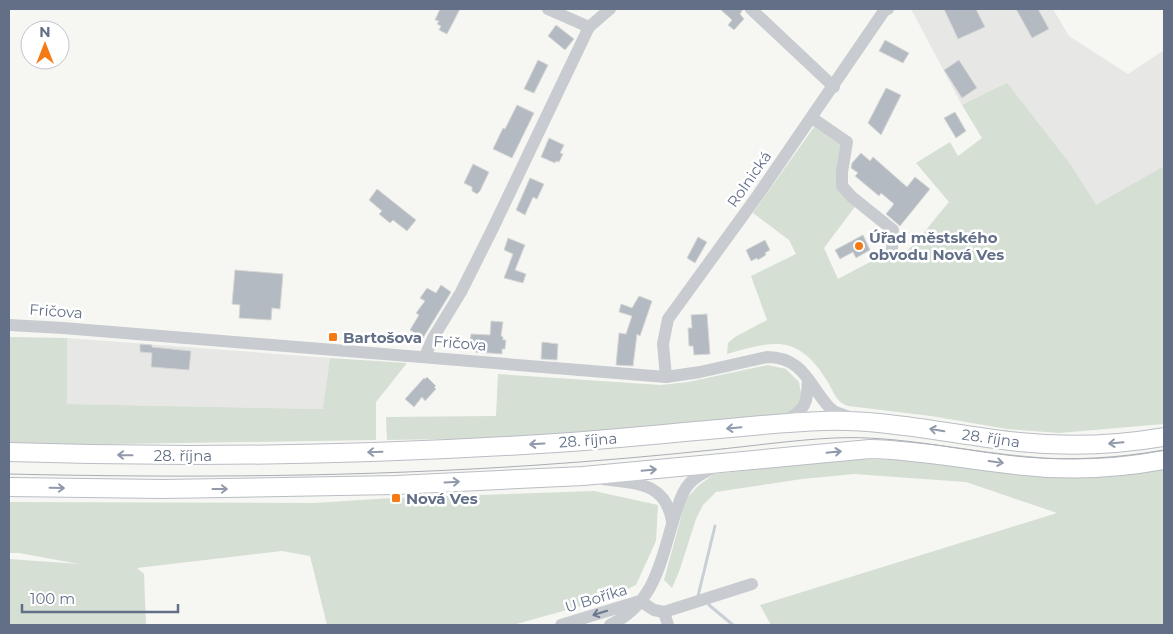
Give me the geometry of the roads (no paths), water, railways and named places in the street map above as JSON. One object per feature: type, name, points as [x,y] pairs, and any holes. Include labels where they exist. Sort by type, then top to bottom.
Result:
[{"type":"main road","name":"28. října","points":[[9,452],[132,455],[289,455],[376,452],[560,443],[782,423],[859,420],[1043,444],[1104,444],[1164,437]]},
{"type":"main road","name":"28. října","points":[[9,487],[163,489],[320,488],[584,476],[870,449],[913,451],[1015,465],[1058,468],[1106,467],[1164,460]]},
{"type":"street","points":[[548,9],[589,27]]},
{"type":"street","points":[[425,356],[433,338],[461,292],[493,228],[589,27],[610,9]]},
{"type":"street","points":[[751,9],[834,87]]},
{"type":"street","name":"Rolnická","points":[[666,376],[663,344],[668,319],[834,87],[884,11],[888,9]]},
{"type":"street","points":[[812,118],[847,142],[842,172],[842,186],[852,197],[893,230],[892,249]]},
{"type":"street","name":"Fričova","points":[[9,325],[30,325],[666,376],[700,372],[773,357],[787,360],[796,365],[829,407],[840,414],[859,420]]},
{"type":"street","points":[[782,423],[801,412],[807,397],[808,379]]},
{"type":"street","name":"U Boříka","points":[[610,625],[624,618],[640,601],[657,575],[672,523],[687,485],[695,478],[720,464]]},
{"type":"street","points":[[584,476],[632,483],[654,490],[668,504],[672,523]]},
{"type":"street","points":[[640,601],[654,610],[664,612],[752,584]]},
{"type":"street","name":"U Boříka","points":[[561,625],[640,601]]},
{"type":"street","points":[[664,612],[668,625]]},
{"type":"waterway","points":[[698,596],[715,526]]},
{"type":"waterway","points":[[709,605],[733,625]]},
{"type":"tram line","points":[[9,474],[207,476],[406,472],[604,460],[834,438],[906,441],[1025,457],[1060,459],[1095,458],[1164,450]]},
{"type":"place","name":"Úřad městského obvodu Nová Ves","points":[[859,246]]},
{"type":"place","name":"Bartošova","points":[[333,337]]},
{"type":"place","name":"Nová Ves","points":[[396,498]]}]
